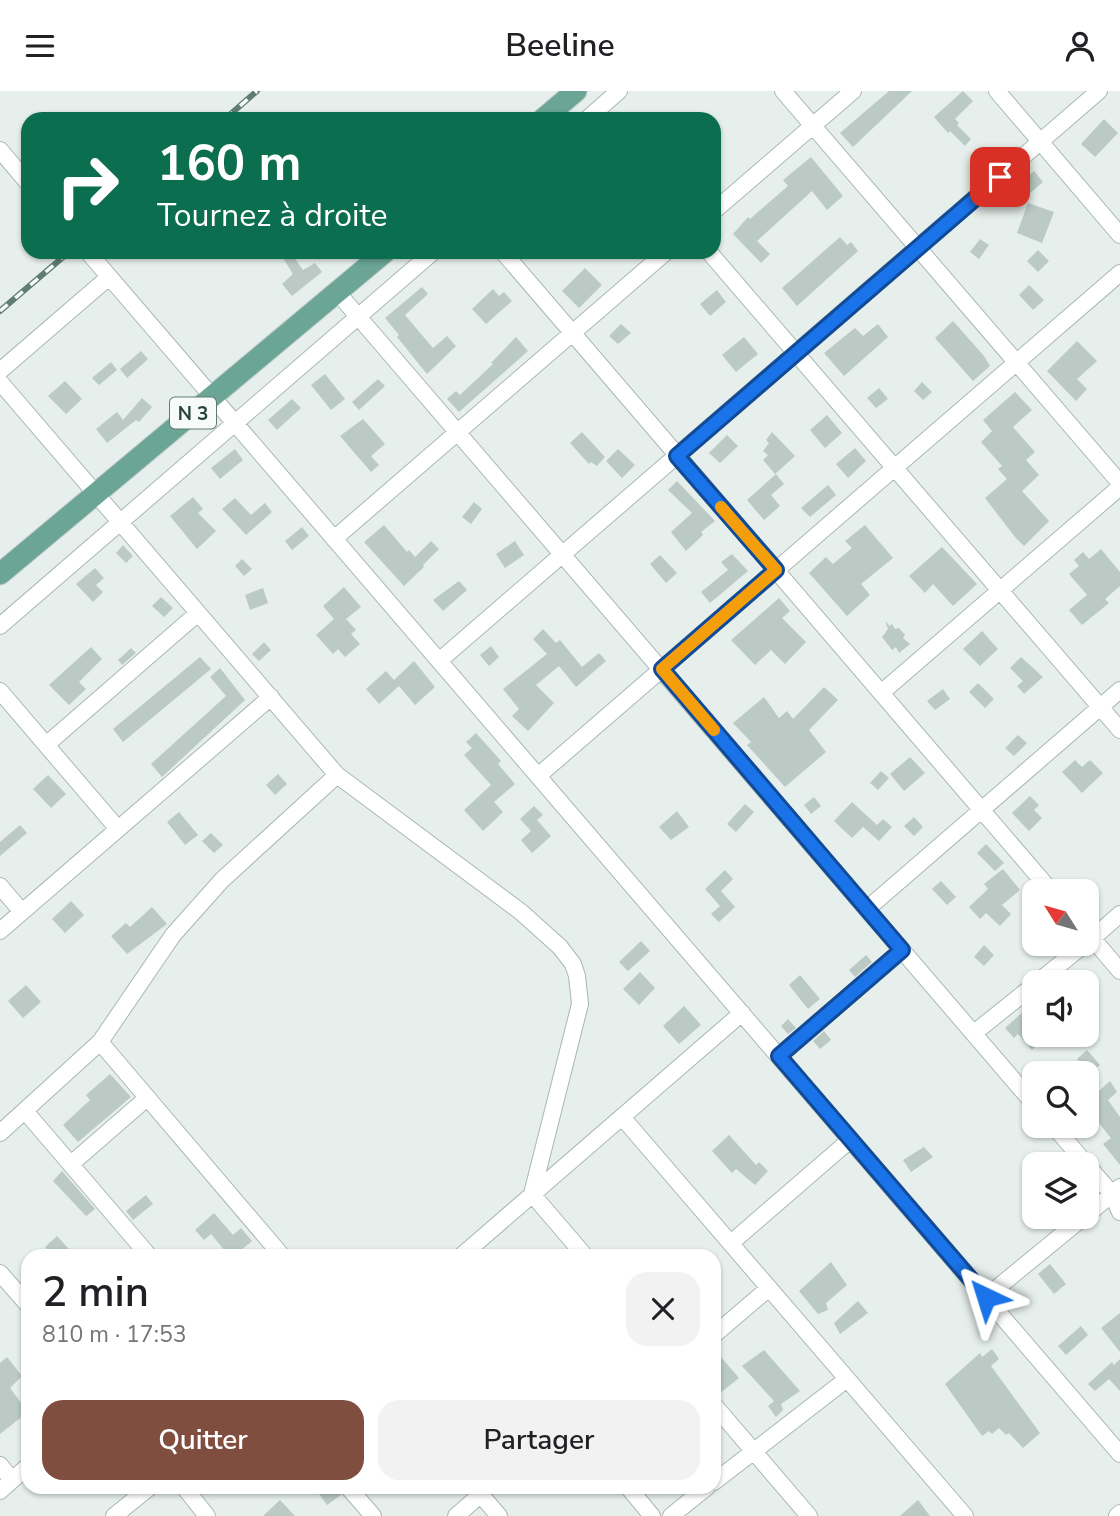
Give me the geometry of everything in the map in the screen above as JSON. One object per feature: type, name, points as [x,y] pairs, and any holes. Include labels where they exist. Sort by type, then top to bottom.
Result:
[{"type":"main road","points":[[551,112],[575,92]]},
{"type":"main road","name":"N 3","points":[[0,574],[377,259]]},
{"type":"street","points":[[597,112],[619,91]]},
{"type":"street","points":[[783,91],[1120,485],[881,693]]},
{"type":"street","points":[[721,205],[853,91]]},
{"type":"street","points":[[997,91],[1120,235]]},
{"type":"street","points":[[439,661],[1099,91]]},
{"type":"street","points":[[575,92],[587,112]]},
{"type":"street","points":[[0,150],[21,175]]},
{"type":"street","points":[[94,259],[1120,1454]]},
{"type":"street","points":[[0,626],[425,259]]},
{"type":"street","points":[[509,259],[1041,879]]},
{"type":"street","points":[[334,539],[658,259]]},
{"type":"street","points":[[715,259],[1120,730]]},
{"type":"street","points":[[538,776],[1120,273]]},
{"type":"street","points":[[0,371],[109,277]]},
{"type":"street","points":[[337,292],[1022,1090]]},
{"type":"street","points":[[0,382],[337,775],[521,912],[560,947],[573,964],[580,988],[580,1005],[532,1194]]},
{"type":"street","points":[[46,745],[198,613]]},
{"type":"street","points":[[867,909],[1120,690]]},
{"type":"street","points":[[0,691],[118,829]]},
{"type":"street","points":[[0,931],[271,697]]},
{"type":"street","points":[[0,1133],[100,1042],[173,935],[222,880],[337,775]]},
{"type":"street","points":[[0,885],[23,912]]},
{"type":"street","points":[[1099,930],[1120,914]]},
{"type":"street","points":[[779,1056],[902,950]]},
{"type":"street","points":[[1099,950],[1120,971]]},
{"type":"street","points":[[1051,970],[1068,956]]},
{"type":"street","points":[[974,1033],[1022,994]]},
{"type":"street","points":[[469,1249],[742,1013]]},
{"type":"street","points":[[100,1042],[277,1249]]},
{"type":"street","points":[[71,1164],[147,1098]]},
{"type":"street","points":[[25,1111],[143,1249]]},
{"type":"street","points":[[622,1117],[965,1516]]},
{"type":"street","points":[[1064,1138],[1076,1152]]},
{"type":"street","points":[[731,1244],[850,1140]]},
{"type":"street","points":[[1099,1175],[1116,1190],[1120,1212]]},
{"type":"street","points":[[1099,1204],[1116,1190]]},
{"type":"street","points":[[532,1194],[579,1249]]},
{"type":"street","points":[[986,1297],[1069,1229]]},
{"type":"street","points":[[0,1273],[21,1297]]},
{"type":"street","points":[[721,1329],[769,1288]]},
{"type":"street","points":[[721,1476],[847,1378]]},
{"type":"street","points":[[721,1413],[809,1516]]},
{"type":"street","points":[[0,1465],[6,1485],[21,1472]]},
{"type":"street","points":[[114,1516],[141,1494]]},
{"type":"street","points":[[189,1494],[206,1516]]},
{"type":"street","points":[[360,1494],[373,1516]]},
{"type":"street","points":[[456,1516],[474,1494]]},
{"type":"street","points":[[480,1494],[499,1516]]},
{"type":"street","points":[[634,1494],[652,1516]]},
{"type":"street","points":[[671,1516],[699,1494]]},
{"type":"building","points":[[889,91],[912,91],[853,147],[840,133]]},
{"type":"building","points":[[963,91],[973,101],[955,119],[959,123],[957,125],[971,139],[965,146],[950,131],[948,133],[934,117]]},
{"type":"building","points":[[1104,119],[1118,133],[1095,157],[1081,144]]},
{"type":"building","points":[[811,157],[843,196],[827,210],[812,191],[757,241],[770,254],[761,263],[733,234],[748,217],[750,219],[788,186],[783,180]]},
{"type":"building","points":[[1034,171],[1043,182],[1030,193],[1021,182]]},
{"type":"building","points":[[1028,203],[1054,212],[1042,243],[1017,233]]},
{"type":"building","points":[[840,237],[847,245],[851,242],[858,251],[797,306],[782,288]]},
{"type":"building","points":[[980,239],[989,245],[979,259],[970,252]]},
{"type":"building","points":[[1038,250],[1049,261],[1038,272],[1027,261]]},
{"type":"building","points":[[283,259],[295,259],[303,270],[315,263],[322,272],[292,296],[282,284],[293,274]]},
{"type":"building","points":[[585,268],[602,285],[579,308],[562,291]]},
{"type":"building","points":[[1029,285],[1044,300],[1033,310],[1019,295]]},
{"type":"building","points":[[422,287],[428,294],[405,315],[433,348],[447,336],[456,346],[427,374],[385,318]]},
{"type":"building","points":[[493,289],[499,296],[504,292],[512,301],[486,324],[472,309]]},
{"type":"building","points":[[717,290],[726,302],[710,316],[700,304]]},
{"type":"building","points":[[953,321],[990,366],[973,381],[935,338]]},
{"type":"building","points":[[621,324],[631,333],[618,344],[609,336]]},
{"type":"building","points":[[878,324],[888,337],[844,376],[824,353],[855,328],[863,336]]},
{"type":"building","points":[[516,337],[528,351],[459,412],[447,399],[456,391],[460,395],[493,364],[491,363]]},
{"type":"building","points":[[744,337],[758,354],[736,372],[722,355]]},
{"type":"building","points":[[1077,341],[1097,361],[1077,379],[1087,389],[1076,401],[1047,371]]},
{"type":"building","points":[[141,351],[148,359],[127,378],[120,369]]},
{"type":"building","points":[[111,362],[117,370],[99,385],[92,378]]},
{"type":"building","points":[[325,374],[345,399],[331,410],[311,385]]},
{"type":"building","points":[[378,379],[385,386],[359,410],[352,402]]},
{"type":"building","points":[[65,381],[82,399],[66,414],[48,396]]},
{"type":"building","points":[[922,382],[932,392],[923,400],[914,391]]},
{"type":"building","points":[[879,388],[888,399],[876,408],[867,398]]},
{"type":"building","points":[[1015,392],[1032,410],[1013,427],[1035,452],[1026,460],[1039,475],[1022,491],[1049,521],[1024,546],[985,498],[1007,479],[998,469],[1002,466],[981,442],[992,431],[983,420]]},
{"type":"building","points":[[142,398],[152,407],[139,422],[136,420],[107,443],[96,429],[117,412],[123,420]]},
{"type":"building","points":[[292,399],[301,408],[277,430],[268,420]]},
{"type":"building","points":[[827,415],[842,433],[825,448],[810,430]]},
{"type":"building","points":[[363,419],[385,444],[371,456],[379,465],[371,472],[340,436]]},
{"type":"building","points":[[582,432],[605,457],[597,466],[591,462],[589,464],[570,443]]},
{"type":"building","points":[[772,432],[795,456],[775,474],[763,460],[768,455],[763,451],[769,443],[766,440]]},
{"type":"building","points":[[727,435],[738,446],[720,463],[709,453]]},
{"type":"building","points":[[855,448],[866,461],[848,478],[836,464]]},
{"type":"building","points":[[235,449],[243,460],[220,479],[211,468]]},
{"type":"building","points":[[618,449],[635,465],[622,478],[606,461]]},
{"type":"building","points":[[776,474],[784,484],[771,495],[780,506],[764,520],[747,500]]},
{"type":"building","points":[[677,481],[715,521],[701,532],[703,535],[686,551],[671,532],[692,513],[668,490]]},
{"type":"building","points":[[828,485],[836,495],[810,517],[801,508]]},
{"type":"building","points":[[193,497],[203,509],[198,513],[216,531],[197,549],[170,516]]},
{"type":"building","points":[[235,498],[251,515],[265,503],[272,512],[246,535],[222,509]]},
{"type":"building","points":[[474,502],[482,509],[471,524],[462,517]]},
{"type":"building","points":[[384,525],[407,552],[409,550],[415,557],[431,541],[439,549],[404,586],[364,542]]},
{"type":"building","points":[[865,525],[893,558],[861,584],[870,595],[847,616],[809,573],[826,557],[833,564],[852,548],[845,541]]},
{"type":"building","points":[[302,527],[309,536],[292,550],[285,541]]},
{"type":"building","points":[[515,541],[524,555],[505,568],[496,554]]},
{"type":"building","points":[[123,545],[133,556],[126,563],[116,553]]},
{"type":"building","points":[[942,547],[977,584],[953,606],[933,584],[925,593],[909,576]]},
{"type":"building","points":[[1101,549],[1120,572],[1120,586],[1105,599],[1109,603],[1082,625],[1069,610],[1087,595],[1069,574],[1079,566],[1074,560],[1083,552],[1089,559]]},
{"type":"building","points":[[732,554],[748,571],[710,603],[701,592],[728,570],[721,562]]},
{"type":"building","points":[[660,555],[677,573],[666,583],[650,564]]},
{"type":"building","points":[[242,559],[252,569],[244,576],[235,566]]},
{"type":"building","points":[[95,568],[104,578],[96,585],[103,592],[93,602],[76,584]]},
{"type":"building","points":[[459,581],[467,590],[443,611],[433,600]]},
{"type":"building","points":[[344,587],[361,607],[346,619],[356,630],[351,634],[360,644],[345,657],[338,649],[333,654],[316,635],[334,619],[323,606]]},
{"type":"building","points":[[263,588],[268,603],[250,610],[245,595]]},
{"type":"building","points":[[161,597],[173,608],[164,617],[152,606]]},
{"type":"building","points":[[779,598],[790,611],[782,618],[806,642],[785,664],[771,650],[755,665],[731,640]]},
{"type":"building","points":[[885,621],[895,629],[899,628],[905,635],[903,638],[910,644],[899,653],[896,647],[892,650],[882,637],[888,629]]},
{"type":"building","points":[[543,629],[556,643],[560,640],[582,667],[599,653],[606,661],[576,687],[559,666],[536,685],[554,703],[528,731],[512,716],[519,709],[503,689],[547,654],[533,639]]},
{"type":"building","points":[[982,631],[998,649],[980,666],[963,649]]},
{"type":"building","points":[[264,642],[271,650],[259,661],[252,654]]},
{"type":"building","points":[[491,646],[499,657],[489,666],[480,655]]},
{"type":"building","points":[[91,647],[102,659],[79,682],[86,689],[69,705],[49,685]]},
{"type":"building","points":[[131,648],[136,653],[122,665],[118,660]]},
{"type":"building","points":[[200,657],[211,669],[123,742],[113,729]]},
{"type":"building","points":[[1021,657],[1043,677],[1024,694],[1017,686],[1023,681],[1010,668]]},
{"type":"building","points":[[414,661],[435,687],[415,705],[399,686],[379,704],[366,689],[386,671],[394,680]]},
{"type":"building","points":[[220,668],[245,700],[162,777],[151,764],[226,696],[210,677]]},
{"type":"building","points":[[978,683],[994,699],[985,708],[969,692]]},
{"type":"building","points":[[824,687],[838,700],[809,730],[826,752],[785,787],[747,745],[751,742],[733,723],[764,697],[779,718],[787,711],[793,719]]},
{"type":"building","points":[[943,689],[950,699],[935,710],[927,701]]},
{"type":"building","points":[[476,733],[501,761],[498,764],[515,784],[494,802],[503,812],[483,831],[464,810],[491,785],[464,755],[472,748],[466,742]]},
{"type":"building","points":[[1018,735],[1027,743],[1014,756],[1005,748]]},
{"type":"building","points":[[910,757],[925,773],[904,791],[890,774]]},
{"type":"building","points":[[1075,760],[1082,767],[1090,760],[1103,773],[1082,793],[1062,772]]},
{"type":"building","points":[[881,771],[889,778],[878,790],[870,783]]},
{"type":"building","points":[[278,774],[287,784],[275,795],[266,785]]},
{"type":"building","points":[[48,775],[66,794],[51,808],[33,789]]},
{"type":"building","points":[[1030,796],[1039,805],[1034,810],[1042,818],[1029,831],[1012,813]]},
{"type":"building","points":[[814,797],[821,806],[811,814],[804,805]]},
{"type":"building","points":[[852,802],[877,825],[883,819],[892,827],[879,841],[863,827],[852,838],[834,821]]},
{"type":"building","points":[[745,804],[754,812],[736,832],[727,824]]},
{"type":"building","points":[[534,806],[543,815],[537,820],[551,836],[532,853],[521,840],[531,831],[520,819]]},
{"type":"building","points":[[677,811],[689,827],[671,840],[659,827]]},
{"type":"building","points":[[179,812],[198,835],[185,845],[167,822]]},
{"type":"building","points":[[914,817],[923,827],[914,836],[904,826]]},
{"type":"building","points":[[20,825],[27,833],[0,856],[0,842]]},
{"type":"building","points":[[211,833],[223,845],[214,853],[202,841]]},
{"type":"building","points":[[986,844],[1004,863],[995,871],[977,853]]},
{"type":"building","points":[[1003,869],[1020,890],[1002,905],[1011,914],[1000,926],[986,913],[980,919],[969,907],[988,889],[984,884]]},
{"type":"building","points":[[725,870],[733,879],[721,891],[735,907],[719,922],[711,914],[720,906],[705,889]]},
{"type":"building","points":[[941,881],[956,897],[947,905],[932,889]]},
{"type":"building","points":[[71,901],[84,915],[65,933],[52,919]]},
{"type":"building","points":[[152,907],[167,924],[127,954],[111,936],[126,923],[130,927]]},
{"type":"building","points":[[641,941],[650,951],[628,971],[619,962]]},
{"type":"building","points":[[984,945],[994,955],[984,966],[974,957]]},
{"type":"building","points":[[866,955],[872,962],[855,977],[849,970]]},
{"type":"building","points":[[640,972],[655,988],[639,1005],[623,989]]},
{"type":"building","points":[[800,975],[820,999],[808,1009],[789,985]]},
{"type":"building","points":[[26,985],[41,1002],[23,1018],[8,1001]]},
{"type":"building","points":[[684,1006],[701,1025],[679,1044],[663,1026]]},
{"type":"building","points":[[1022,1013],[1022,1039],[1018,1034],[1014,1038],[1005,1028]]},
{"type":"building","points":[[788,1019],[796,1028],[788,1034],[781,1026]]},
{"type":"building","points":[[824,1031],[831,1040],[820,1049],[813,1041]]},
{"type":"building","points":[[1087,1050],[1097,1061],[1079,1061],[1077,1059]]},
{"type":"building","points":[[110,1074],[131,1097],[78,1142],[63,1125],[90,1100],[86,1095]]},
{"type":"building","points":[[1110,1081],[1117,1092],[1108,1100],[1120,1117],[1120,1165],[1103,1144],[1111,1138],[1099,1123],[1099,1091]]},
{"type":"building","points":[[729,1135],[756,1165],[759,1162],[768,1171],[755,1185],[736,1169],[732,1173],[712,1151]]},
{"type":"building","points":[[924,1147],[933,1157],[911,1172],[903,1160]]},
{"type":"building","points":[[62,1171],[95,1209],[86,1216],[53,1181]]},
{"type":"building","points":[[146,1195],[153,1204],[133,1220],[126,1211]]},
{"type":"building","points":[[214,1213],[233,1235],[241,1228],[252,1241],[242,1249],[223,1249],[211,1234],[204,1240],[195,1230]]},
{"type":"building","points":[[57,1236],[69,1249],[47,1249],[45,1247]]},
{"type":"building","points":[[831,1262],[847,1285],[826,1303],[828,1310],[818,1314],[799,1291]]},
{"type":"building","points":[[1050,1264],[1066,1284],[1054,1294],[1038,1274]]},
{"type":"building","points":[[858,1301],[868,1313],[840,1334],[834,1323]]},
{"type":"building","points":[[1120,1313],[1120,1352],[1101,1328]]},
{"type":"building","points":[[1081,1326],[1088,1335],[1066,1355],[1058,1346]]},
{"type":"building","points":[[992,1349],[999,1359],[991,1366],[1040,1433],[1023,1448],[1009,1433],[1006,1435],[999,1428],[992,1434],[989,1431],[982,1436],[945,1384],[980,1353],[982,1357]]},
{"type":"building","points":[[764,1350],[800,1391],[781,1404],[783,1410],[776,1417],[768,1406],[774,1401],[742,1366]]},
{"type":"building","points":[[7,1357],[21,1375],[10,1388],[21,1403],[21,1418],[0,1434],[0,1363]]},
{"type":"building","points":[[721,1357],[739,1378],[721,1392]]},
{"type":"building","points":[[1120,1359],[1120,1391],[1109,1379],[1095,1391],[1088,1384],[1112,1362],[1114,1365]]},
{"type":"building","points":[[319,1494],[341,1494],[341,1495],[327,1505]]},
{"type":"building","points":[[280,1500],[295,1516],[263,1516]]},
{"type":"building","points":[[918,1500],[930,1516],[900,1516]]},
{"type":"railway","points":[[233,112],[257,91]]},
{"type":"railway","points":[[0,311],[61,259]]},
{"type":"slow traffic","points":[[714,730],[662,669],[776,570],[721,507]]},
{"type":"route","points":[[986,1297],[779,1056],[902,950],[662,669],[776,570],[677,456],[1000,177]]}]
